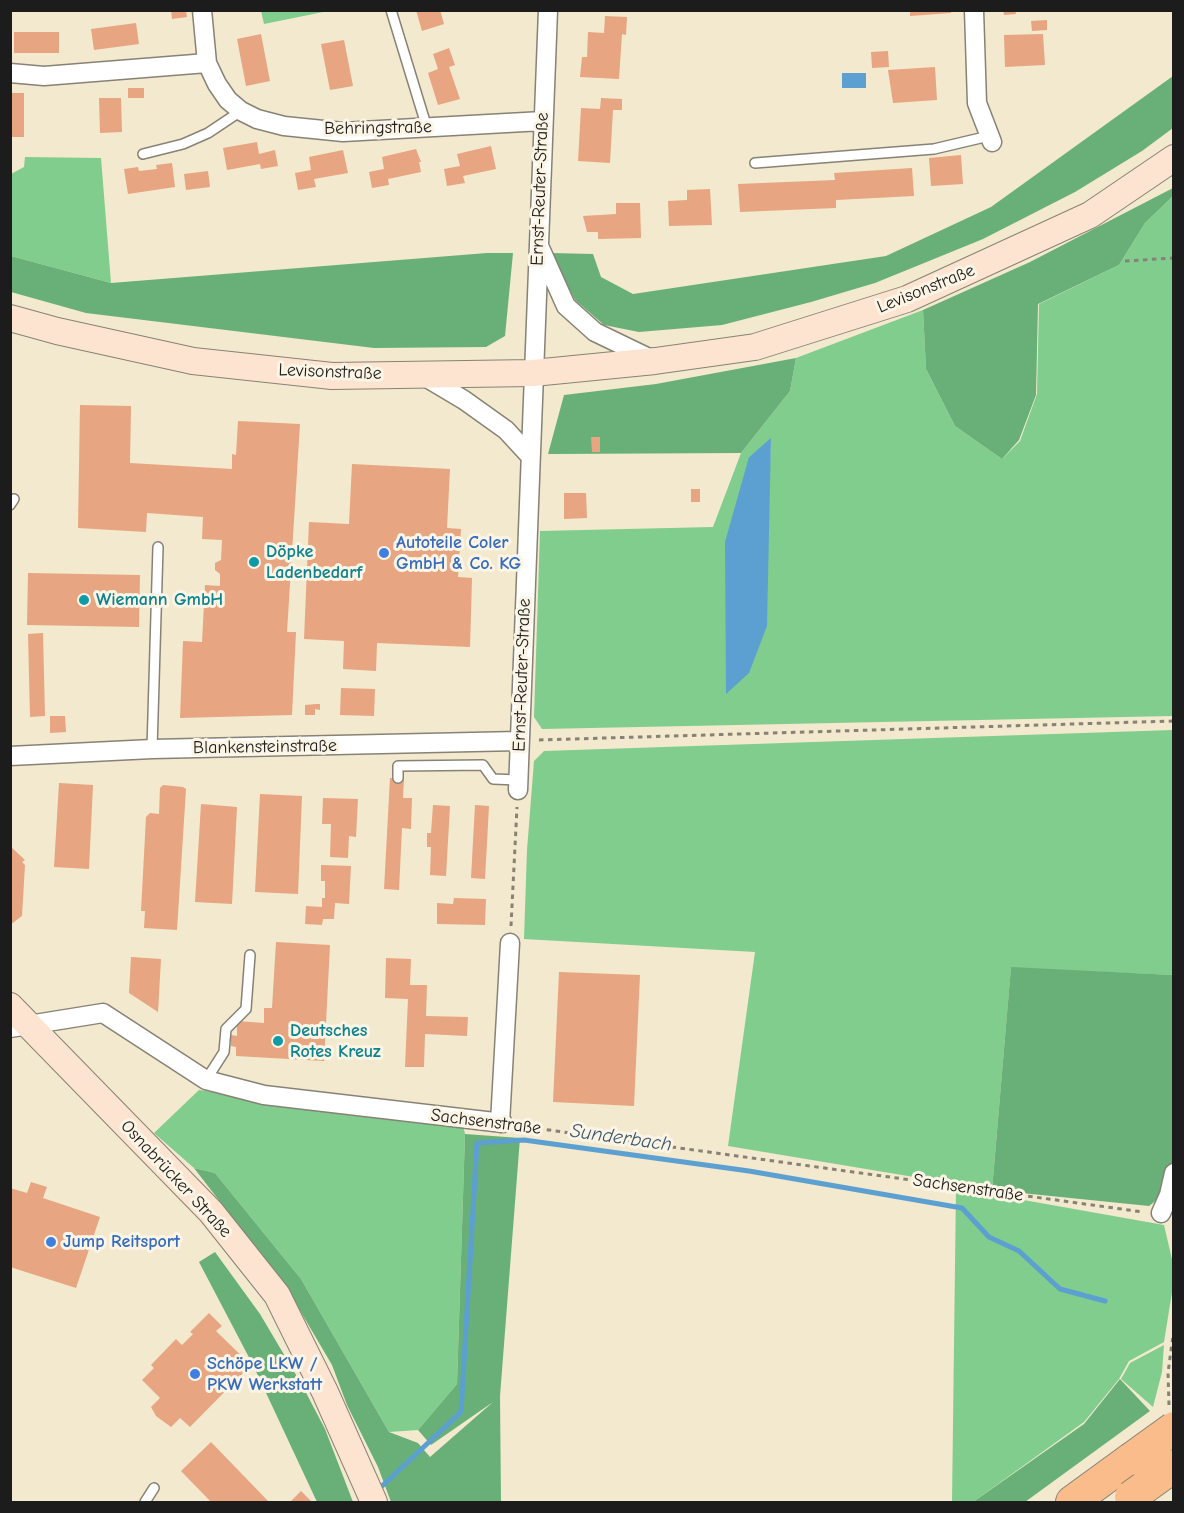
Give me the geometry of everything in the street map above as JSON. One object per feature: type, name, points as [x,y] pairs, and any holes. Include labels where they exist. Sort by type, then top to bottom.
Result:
[{"type":"highway","points":[[1072,1503],[1173,1428]]},
{"type":"highway","points":[[1128,1500],[1173,1466]]},
{"type":"main road","name":"Levisonstraße","points":[[10,318],[57,331],[193,361],[332,376],[533,373],[655,361],[755,347],[907,299],[1089,215],[1173,158]]},
{"type":"main road","name":"Osnabrücker Straße","points":[[15,1019],[211,1212],[277,1295],[325,1392],[374,1503]]},
{"type":"street","name":"Behringstraße","points":[[202,10],[207,63],[228,100],[241,111],[284,126],[343,132],[543,121]]},
{"type":"street","name":"Ernst-Reuter-Straße","points":[[518,785],[548,10]]},
{"type":"street","points":[[974,10],[977,103],[991,139]]},
{"type":"street","points":[[10,73],[44,76],[207,63]]},
{"type":"street","points":[[538,244],[566,306],[595,332],[655,361]]},
{"type":"street","points":[[420,374],[464,400],[506,430],[530,456]]},
{"type":"street","name":"Blankensteinstraße","points":[[10,756],[152,749],[519,741]]},
{"type":"street","points":[[501,1123],[510,943]]},
{"type":"street","name":"Sachsenstraße","points":[[15,1019],[104,1012],[206,1080],[264,1095],[501,1123]]},
{"type":"street","points":[[1161,1212],[1169,1196],[1173,1173]]},
{"type":"lane","points":[[391,10],[427,128]]},
{"type":"lane","points":[[143,154],[183,144],[208,133],[241,111]]},
{"type":"lane","points":[[755,163],[934,149],[991,139]]},
{"type":"lane","points":[[152,749],[158,547]]},
{"type":"lane","points":[[398,778],[399,766],[483,765],[493,779],[518,785]]},
{"type":"lane","points":[[206,1080],[224,1052],[225,1029],[246,1009],[250,955]]},
{"type":"lane","points":[[145,1503],[154,1488]]},
{"type":"path","points":[[1125,261],[1173,258]]},
{"type":"path","points":[[519,741],[1173,721]]},
{"type":"path","points":[[510,943],[518,785]]},
{"type":"path","name":"Sachsenstraße","points":[[501,1123],[1161,1212]]},
{"type":"path","points":[[1168,1373],[1173,1328]]},
{"type":"green space","points":[[261,10],[328,11],[264,24]]},
{"type":"green space","points":[[1173,76],[1173,128],[1142,151],[1075,192],[983,239],[875,283],[811,302],[722,325],[639,332],[604,325],[575,300],[551,253],[593,254],[601,277],[633,294],[886,256],[991,207]]},
{"type":"green space","points":[[25,157],[101,158],[111,283],[11,256],[11,174],[24,167]]},
{"type":"green space","points":[[1173,188],[1173,196],[1145,223],[1119,265],[1038,304],[1036,395],[1019,440],[1002,459],[955,426],[926,369],[923,310],[1030,262]]},
{"type":"green space","points":[[1173,196],[1173,716],[542,729],[534,717],[540,531],[713,527],[741,453],[790,391],[796,358],[923,310],[926,369],[955,426],[1002,459],[1020,441],[1037,394],[1039,304],[1119,265],[1145,223]],"holes":[[[771,439],[767,542],[749,457]]]},
{"type":"green space","points":[[487,253],[513,253],[505,336],[486,347],[374,348],[86,313],[11,292],[11,256],[111,283]]},
{"type":"green space","points":[[796,358],[790,391],[741,453],[548,454],[564,395],[656,384]]},
{"type":"green space","points":[[1173,730],[1173,975],[1011,968],[992,1190],[728,1146],[755,952],[524,939],[527,850],[534,761],[544,751]]},
{"type":"green space","points":[[1011,967],[1173,975],[1174,1162],[1166,1193],[1149,1206],[992,1190]]},
{"type":"green space","points":[[199,1090],[463,1125],[465,1134],[457,1384],[418,1430],[389,1432],[301,1279],[215,1173],[194,1168],[154,1133]]},
{"type":"green space","points":[[465,1134],[520,1138],[500,1396],[501,1502],[391,1502],[378,1467],[347,1405],[332,1365],[288,1290],[194,1168],[215,1173],[301,1279],[389,1432],[418,1443],[430,1457],[493,1402],[431,1445],[418,1430],[457,1384]]},
{"type":"green space","points":[[956,1188],[1164,1225],[1174,1268],[1164,1342],[1129,1361],[1119,1379],[1084,1422],[973,1502],[952,1502]]},
{"type":"green space","points":[[215,1252],[260,1314],[302,1385],[325,1429],[353,1502],[317,1502],[253,1365],[199,1262]]},
{"type":"green space","points":[[1164,1345],[1162,1372],[1153,1407],[1121,1379],[1130,1363]]},
{"type":"green space","points":[[1120,1379],[1150,1411],[1025,1502],[973,1502],[1084,1424]]},
{"type":"water","points":[[842,73],[866,73],[866,88],[842,88]]},
{"type":"water","points":[[771,438],[767,626],[749,673],[726,694],[725,542],[749,457]]},
{"type":"building","points":[[171,10],[186,10],[187,17],[172,19]]},
{"type":"building","points":[[416,10],[440,10],[444,24],[422,31]]},
{"type":"building","points":[[910,10],[951,10],[951,13],[910,16]]},
{"type":"building","points":[[1003,10],[1015,10],[1016,14],[1004,15]]},
{"type":"building","points":[[605,16],[627,17],[626,35],[622,34],[619,79],[580,77],[582,57],[587,57],[588,32],[604,33]]},
{"type":"building","points":[[1047,20],[1047,30],[1032,31],[1031,21]]},
{"type":"building","points":[[136,23],[139,44],[94,50],[91,29]]},
{"type":"building","points":[[14,32],[59,32],[59,53],[14,53]]},
{"type":"building","points":[[261,34],[270,81],[246,86],[237,39]]},
{"type":"building","points":[[1043,34],[1045,65],[1005,67],[1004,35]]},
{"type":"building","points":[[344,40],[353,86],[330,90],[321,44]]},
{"type":"building","points":[[449,48],[455,65],[449,67],[460,99],[438,105],[428,73],[438,69],[433,54]]},
{"type":"building","points":[[888,51],[889,67],[872,68],[871,52]]},
{"type":"building","points":[[935,67],[937,100],[893,103],[888,70]]},
{"type":"building","points":[[128,88],[144,88],[144,98],[128,98]]},
{"type":"building","points":[[10,93],[24,93],[24,137],[10,137]]},
{"type":"building","points":[[99,98],[121,98],[122,132],[100,133]]},
{"type":"building","points":[[601,98],[622,99],[622,110],[613,110],[610,163],[578,161],[581,108],[600,109]]},
{"type":"building","points":[[257,142],[259,154],[275,150],[278,166],[261,169],[260,164],[227,170],[223,148]]},
{"type":"building","points":[[491,146],[496,169],[463,176],[465,183],[447,186],[444,169],[460,166],[457,154]]},
{"type":"building","points":[[416,149],[421,162],[419,162],[421,172],[388,179],[389,185],[372,188],[369,172],[384,169],[382,157]]},
{"type":"building","points":[[343,150],[348,173],[314,179],[316,187],[298,190],[295,173],[311,170],[309,157]]},
{"type":"building","points":[[961,155],[963,184],[931,186],[929,158]]},
{"type":"building","points":[[172,163],[175,187],[128,194],[124,169],[138,167],[139,171],[157,169],[156,165]]},
{"type":"building","points":[[912,168],[914,196],[836,200],[836,208],[740,212],[738,184],[835,180],[834,173]]},
{"type":"building","points":[[208,171],[210,187],[186,190],[184,174]]},
{"type":"building","points":[[710,189],[712,225],[669,226],[668,201],[687,200],[687,190]]},
{"type":"building","points":[[616,203],[640,203],[641,238],[598,239],[598,232],[587,232],[583,216],[616,214]]},
{"type":"building","name":"Döpke Ladenbedarf","points":[[80,405],[131,406],[130,463],[232,469],[232,454],[236,455],[238,421],[300,424],[287,632],[296,632],[292,715],[180,718],[183,641],[202,642],[205,585],[220,586],[220,574],[215,570],[215,563],[221,560],[222,540],[202,539],[203,517],[147,513],[146,532],[78,528]]},
{"type":"building","points":[[591,437],[600,437],[600,452],[592,452]]},
{"type":"building","name":"Autoteile Coler GmbH & Co. KG","points":[[352,464],[450,469],[447,528],[461,529],[458,577],[472,578],[470,647],[377,643],[376,671],[343,669],[344,641],[304,639],[309,522],[349,524]]},
{"type":"building","points":[[691,489],[700,489],[700,502],[691,502]]},
{"type":"building","points":[[564,493],[586,493],[587,518],[564,519]]},
{"type":"building","name":"Wiemann GmbH","points":[[28,573],[140,575],[139,627],[27,625]]},
{"type":"building","points":[[43,633],[45,716],[30,717],[28,634]]},
{"type":"building","points":[[341,688],[375,689],[374,716],[340,715]]},
{"type":"building","points":[[320,704],[320,710],[315,709],[315,715],[305,715],[305,705]]},
{"type":"building","points":[[50,716],[65,716],[66,732],[50,733]]},
{"type":"building","points":[[390,778],[404,779],[403,798],[412,798],[411,829],[402,828],[399,890],[384,889]]},
{"type":"building","points":[[59,783],[93,785],[89,869],[54,867]]},
{"type":"building","points":[[163,785],[186,789],[177,930],[144,928],[145,911],[141,911],[146,817],[150,813],[159,814],[160,788]]},
{"type":"building","points":[[260,794],[302,796],[298,894],[255,892]]},
{"type":"building","points":[[323,798],[358,799],[356,837],[349,836],[348,858],[330,857],[331,824],[322,824]]},
{"type":"building","points":[[201,804],[237,807],[232,904],[195,902]]},
{"type":"building","points":[[433,805],[450,806],[446,876],[430,875],[431,847],[427,847],[427,833],[431,833]]},
{"type":"building","points":[[475,805],[489,806],[485,879],[471,878]]},
{"type":"building","points":[[10,846],[25,860],[22,862],[25,865],[22,916],[10,925]]},
{"type":"building","points":[[321,865],[351,866],[349,904],[335,903],[334,919],[323,919],[322,925],[305,924],[306,906],[322,907],[322,898],[325,898],[325,881],[321,881]]},
{"type":"building","points":[[454,898],[486,899],[485,925],[437,924],[437,903],[453,904]]},
{"type":"building","points":[[276,942],[330,945],[324,1061],[236,1056],[236,1047],[231,1046],[231,1035],[237,1036],[237,1021],[264,1023],[264,1008],[272,1008]]},
{"type":"building","points":[[131,957],[161,959],[158,1012],[129,993]]},
{"type":"building","points":[[386,958],[411,959],[410,985],[427,985],[426,1016],[468,1017],[467,1036],[425,1034],[424,1067],[405,1067],[408,999],[385,998]]},
{"type":"building","points":[[559,972],[640,975],[634,1106],[553,1102]]},
{"type":"building","name":"Jump Reitsport","points":[[31,1182],[47,1187],[43,1198],[100,1217],[76,1288],[10,1267],[10,1188],[27,1193]]},
{"type":"building","name":"Schöpe LKW / PKW Werkstatt","points":[[209,1313],[222,1326],[216,1331],[251,1365],[190,1427],[180,1418],[171,1427],[156,1416],[151,1407],[160,1398],[142,1380],[154,1368],[151,1365],[176,1339],[182,1345],[193,1334],[190,1332]]},
{"type":"building","points":[[211,1442],[269,1502],[211,1502],[181,1471]]},
{"type":"building","points":[[301,1491],[312,1502],[290,1502]]},
{"type":"waterway","name":"Sunderbach","points":[[381,1487],[461,1412],[477,1143],[524,1140],[749,1171],[962,1208],[989,1237],[1019,1251],[1060,1289],[1105,1301]]},
{"type":"place","name":"Autoteile Coler GmbH & Co. KG","points":[[384,553]]},
{"type":"place","name":"Döpke Ladenbedarf","points":[[254,562]]},
{"type":"place","name":"Wiemann GmbH","points":[[84,600]]},
{"type":"place","name":"Deutsches Rotes Kreuz","points":[[278,1041]]},
{"type":"place","name":"Jump Reitsport","points":[[51,1242]]},
{"type":"place","name":"Schöpe LKW / PKW Werkstatt","points":[[195,1374]]}]
